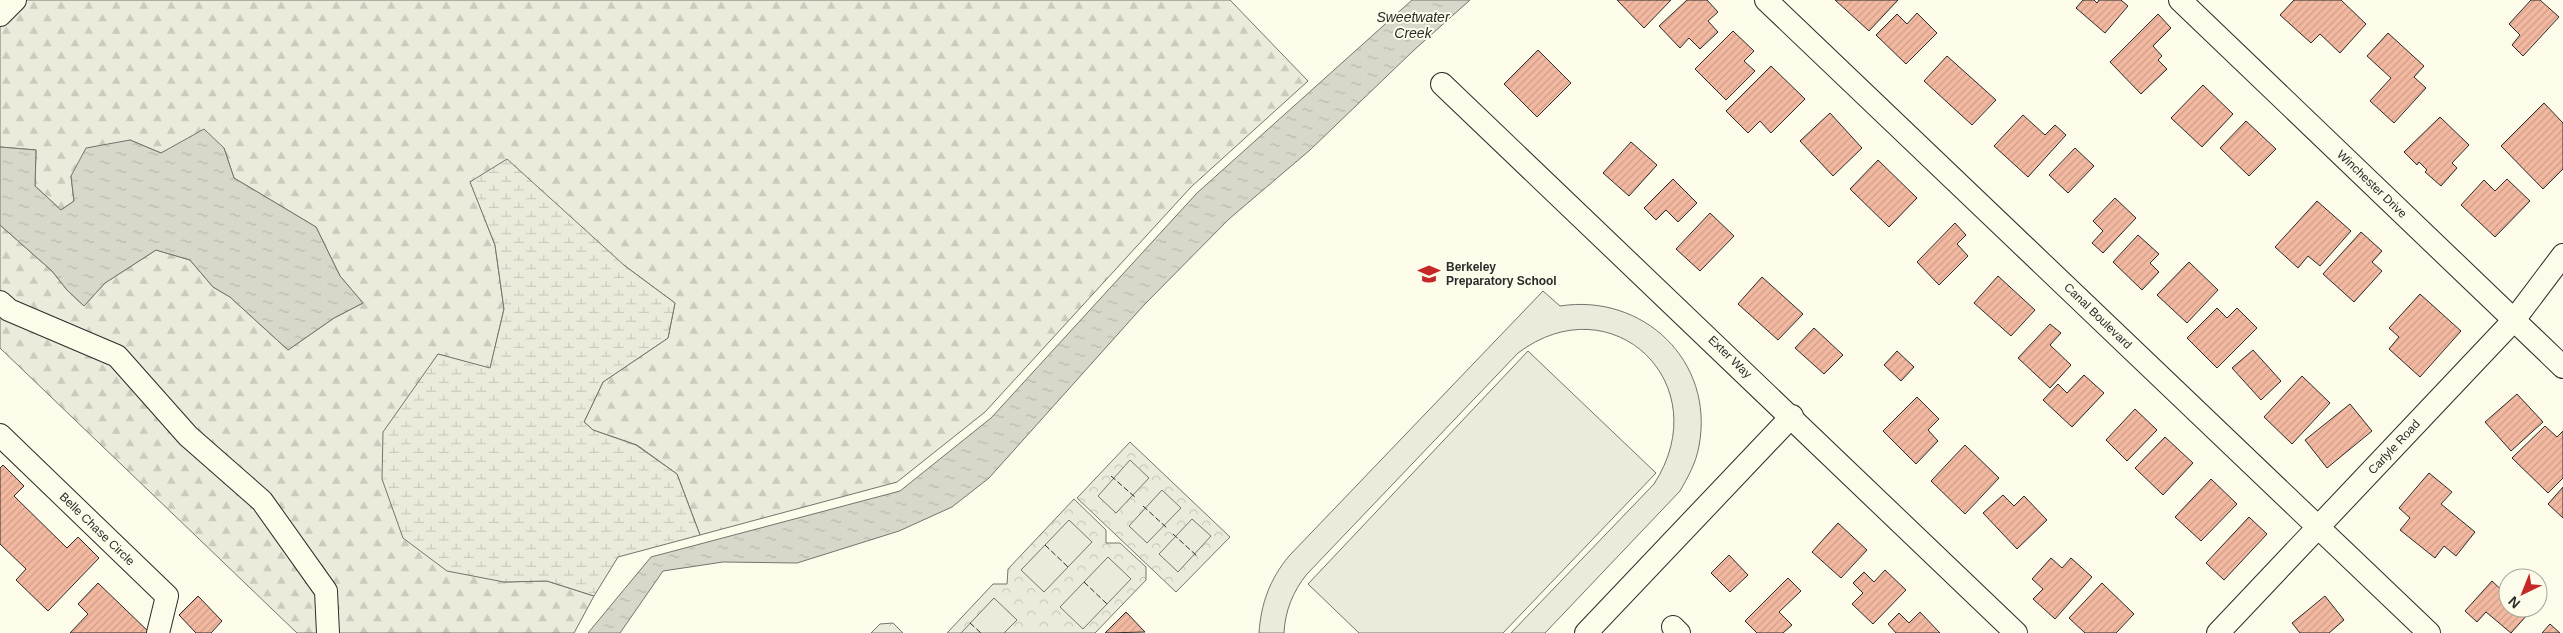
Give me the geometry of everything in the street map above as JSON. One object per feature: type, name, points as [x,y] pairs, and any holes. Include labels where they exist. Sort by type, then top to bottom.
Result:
[{"type":"street","points":[[0,15],[15,0]]},
{"type":"street","name":"Canal Boulevard","points":[[1766,0],[2429,633]]},
{"type":"street","name":"Winchester Drive","points":[[2180,0],[2563,367]]},
{"type":"street","name":"Exter Way","points":[[1442,84],[1792,416],[2016,633]]},
{"type":"street","name":"Carlyle Road","points":[[2218,633],[2514,320],[2563,255]]},
{"type":"street","points":[[0,302],[9,310],[118,356],[188,436],[262,501],[326,590],[328,633]]},
{"type":"street","points":[[1586,633],[1792,416]]},
{"type":"street","name":"Belle Chase Circle","points":[[0,435],[167,596],[158,633]]},
{"type":"green space","points":[[0,0],[1230,0],[1308,81],[1191,187],[985,412],[897,482],[700,535],[677,474],[637,445],[593,430],[584,422],[603,382],[668,338],[675,303],[625,266],[470,181],[495,245],[504,309],[490,369],[438,354],[418,384],[504,582],[547,581],[594,596],[574,633],[297,633],[0,348],[0,225],[52,271],[67,290],[84,306],[105,283],[156,250],[190,260],[213,287],[230,297],[288,350],[334,318],[363,303],[340,276],[316,227],[234,178],[224,148],[180,144],[161,153],[130,140],[71,176],[74,201],[61,210],[35,186],[36,150],[0,147]]},
{"type":"green space","points":[[507,159],[625,266],[675,303],[668,338],[603,382],[584,422],[593,430],[636,445],[677,474],[700,535],[618,557],[594,596],[547,581],[504,582],[447,571],[403,538],[382,479],[383,432],[438,354],[490,368],[504,309],[495,245],[470,182]]},
{"type":"green space","points":[[1543,291],[1560,306],[1590,305],[1619,310],[1645,322],[1667,339],[1684,361],[1696,386],[1701,415],[1698,452],[1680,491],[1545,633],[1511,633],[1654,484],[1671,447],[1673,411],[1664,380],[1646,354],[1619,337],[1588,329],[1553,334],[1518,353],[1307,574],[1291,602],[1286,617],[1284,633],[1259,633],[1264,602],[1272,583],[1289,556]]},
{"type":"green space","points":[[1528,351],[1656,473],[1503,633],[1359,633],[1308,584]]},
{"type":"green space","points":[[1130,442],[1230,537],[1176,592],[1077,498]]},
{"type":"green space","points":[[1130,460],[1149,478],[1116,513],[1098,496]]},
{"type":"green space","points":[[1162,490],[1181,508],[1147,543],[1129,526]]},
{"type":"green space","points":[[1074,499],[1106,530],[1106,543],[1120,543],[1146,567],[1146,580],[1095,633],[947,633],[993,584],[1007,584],[1008,569]]},
{"type":"green space","points":[[1192,519],[1211,536],[1178,572],[1159,554]]},
{"type":"green space","points":[[1069,520],[1092,542],[1044,592],[1021,570]]},
{"type":"green space","points":[[1108,557],[1131,579],[1083,629],[1060,607]]},
{"type":"green space","points":[[994,598],[1017,620],[1004,633],[961,633]]},
{"type":"green space","points":[[893,623],[903,633],[871,633],[880,624]]},
{"type":"water","name":"Sweetwater Creek","points":[[1412,0],[1470,0],[1413,51],[1310,150],[1229,219],[1144,305],[989,478],[952,507],[899,531],[797,563],[723,562],[663,571],[620,633],[588,633],[651,557],[900,491],[991,418],[1197,193]]},
{"type":"water","points":[[204,129],[224,148],[234,178],[316,227],[340,276],[363,303],[334,318],[288,350],[230,297],[213,287],[190,260],[156,250],[105,283],[84,306],[67,290],[52,271],[0,225],[0,147],[36,150],[35,186],[61,210],[74,201],[71,176],[86,148],[130,140],[161,153]]},
{"type":"building","points":[[1617,0],[1671,0],[1644,28]]},
{"type":"building","points":[[1687,0],[1707,0],[1718,12],[1708,21],[1718,32],[1700,49],[1689,38],[1680,48],[1659,26]]},
{"type":"building","points":[[1835,0],[1898,0],[1869,31]]},
{"type":"building","points":[[2083,0],[2094,0],[2097,3],[2099,0],[2121,0],[2128,6],[2105,33],[2076,8]]},
{"type":"building","points":[[2294,0],[2341,0],[2366,24],[2340,53],[2320,34],[2311,43],[2280,15]]},
{"type":"building","points":[[2531,0],[2540,0],[2559,17],[2523,56],[2512,45],[2520,35],[2509,24]]},
{"type":"building","points":[[1917,13],[1937,33],[1906,64],[1876,35],[1897,14],[1907,24]]},
{"type":"building","points":[[2158,14],[2171,28],[2153,46],[2162,56],[2158,60],[2167,69],[2141,94],[2110,62]]},
{"type":"building","points":[[1733,31],[1754,51],[1744,61],[1755,71],[1726,100],[1695,69]]},
{"type":"building","points":[[2388,33],[2424,66],[2414,77],[2426,88],[2394,123],[2370,101],[2391,78],[2367,56]]},
{"type":"building","points":[[1538,50],[1571,83],[1537,117],[1504,84]]},
{"type":"building","points":[[1947,56],[1996,100],[1972,125],[1924,81]]},
{"type":"building","points":[[1771,66],[1805,99],[1771,133],[1760,121],[1748,133],[1726,111]]},
{"type":"building","points":[[2203,85],[2233,114],[2202,147],[2171,118]]},
{"type":"building","points":[[2544,103],[2563,123],[2563,169],[2543,189],[2501,146]]},
{"type":"building","points":[[1830,113],[1862,148],[1833,176],[1800,141]]},
{"type":"building","points":[[2023,115],[2045,135],[2055,125],[2066,135],[2028,177],[1994,146]]},
{"type":"building","points":[[2440,117],[2469,145],[2452,163],[2457,168],[2441,186],[2425,172],[2427,170],[2419,162],[2417,165],[2404,152]]},
{"type":"building","points":[[2246,121],[2276,149],[2249,176],[2220,148]]},
{"type":"building","points":[[1631,142],[1657,165],[1629,196],[1603,173]]},
{"type":"building","points":[[2075,148],[2094,166],[2068,193],[2049,175]]},
{"type":"building","points":[[1878,160],[1917,198],[1889,227],[1850,189]]},
{"type":"building","points":[[1673,179],[1697,203],[1678,222],[1666,210],[1656,220],[1644,208]]},
{"type":"building","points":[[2507,179],[2530,201],[2495,237],[2461,205],[2484,180],[2495,191]]},
{"type":"building","points":[[2115,198],[2136,218],[2103,253],[2092,243],[2103,231],[2093,221]]},
{"type":"building","points":[[2317,201],[2351,231],[2320,266],[2308,256],[2298,268],[2275,247]]},
{"type":"building","points":[[1710,213],[1734,236],[1700,271],[1676,249]]},
{"type":"building","points":[[1955,223],[1966,235],[1957,244],[1968,256],[1939,285],[1917,262]]},
{"type":"building","points":[[2361,232],[2382,251],[2372,262],[2382,271],[2354,302],[2323,274]]},
{"type":"building","points":[[2138,235],[2159,254],[2150,263],[2159,272],[2142,290],[2113,262]]},
{"type":"building","points":[[2189,262],[2218,290],[2187,323],[2157,295]]},
{"type":"building","points":[[1998,276],[2035,310],[2011,336],[1974,303]]},
{"type":"building","points":[[1762,277],[1803,314],[1778,340],[1738,304]]},
{"type":"building","points":[[2420,294],[2461,331],[2420,377],[2389,349],[2399,337],[2389,328]]},
{"type":"building","points":[[2217,308],[2227,318],[2237,308],[2257,328],[2217,368],[2187,338]]},
{"type":"building","points":[[2050,324],[2061,333],[2050,345],[2071,365],[2050,388],[2018,358]]},
{"type":"building","points":[[1814,328],[1843,355],[1824,374],[1795,348]]},
{"type":"building","points":[[2253,350],[2281,381],[2261,400],[2232,368]]},
{"type":"building","points":[[1897,351],[1914,367],[1901,381],[1884,365]]},
{"type":"building","points":[[2084,375],[2104,393],[2072,427],[2043,400],[2058,384],[2067,393]]},
{"type":"building","points":[[2302,376],[2330,403],[2292,444],[2264,417]]},
{"type":"building","points":[[2517,394],[2543,422],[2511,451],[2485,422]]},
{"type":"building","points":[[1917,397],[1939,419],[1928,430],[1938,441],[1916,464],[1883,431]]},
{"type":"building","points":[[2350,404],[2372,431],[2327,468],[2305,440]]},
{"type":"building","points":[[2135,409],[2157,430],[2127,461],[2106,440]]},
{"type":"building","points":[[2545,426],[2557,437],[2563,431],[2563,478],[2548,493],[2512,458]]},
{"type":"building","points":[[2165,437],[2193,463],[2163,495],[2135,468]]},
{"type":"building","points":[[1965,445],[1999,478],[1965,514],[1931,481]]},
{"type":"building","points":[[3,465],[24,486],[14,496],[67,548],[78,537],[99,558],[48,611],[16,580],[26,569],[0,544],[0,468]]},
{"type":"building","points":[[2429,473],[2452,492],[2441,504],[2475,532],[2456,556],[2444,546],[2435,558],[2400,530],[2410,518],[2399,508]]},
{"type":"building","points":[[2211,479],[2237,504],[2201,541],[2175,517]]},
{"type":"building","points":[[2563,487],[2563,518],[2548,504]]},
{"type":"building","points":[[2003,495],[2014,506],[2024,496],[2047,520],[2017,549],[1983,513]]},
{"type":"building","points":[[2249,517],[2267,534],[2224,580],[2206,563]]},
{"type":"building","points":[[1838,523],[1867,550],[1841,578],[1812,552]]},
{"type":"building","points":[[1729,555],[1748,575],[1730,592],[1711,573]]},
{"type":"building","points":[[2051,558],[2062,568],[2071,558],[2092,577],[2055,619],[2033,599],[2043,589],[2032,579]]},
{"type":"building","points":[[1885,570],[1906,590],[1873,624],[1852,604],[1863,593],[1853,583],[1864,572],[1874,582]]},
{"type":"building","points":[[1788,578],[1801,591],[1779,612],[1792,625],[1783,633],[1757,633],[1745,621]]},
{"type":"building","points":[[2492,581],[2498,587],[2498,618],[2524,618],[2511,633],[2486,612],[2477,622],[2465,611]]},
{"type":"building","points":[[98,583],[150,633],[70,633],[88,614],[78,604]]},
{"type":"building","points":[[2102,583],[2134,614],[2116,633],[2085,633],[2069,618]]},
{"type":"building","points":[[198,596],[222,621],[211,633],[196,633],[179,615]]},
{"type":"building","points":[[2325,596],[2344,620],[2329,633],[2300,633],[2292,623]]},
{"type":"building","points":[[1126,612],[1145,632],[1105,633]]},
{"type":"building","points":[[1920,612],[1940,633],[1896,633],[1888,624],[1899,613],[1909,623]]},
{"type":"building","points":[[2550,624],[2560,633],[2542,633]]},
{"type":"fence","points":[[1111,476],[1136,498]]},
{"type":"fence","points":[[1143,506],[1167,528]]},
{"type":"fence","points":[[1173,534],[1197,556]]},
{"type":"fence","points":[[1045,545],[1068,567]]},
{"type":"fence","points":[[1084,582],[1107,604]]},
{"type":"fence","points":[[970,623],[981,633]]},
{"type":"place","name":"Berkeley Preparatory School","points":[[1429,274]]}]
